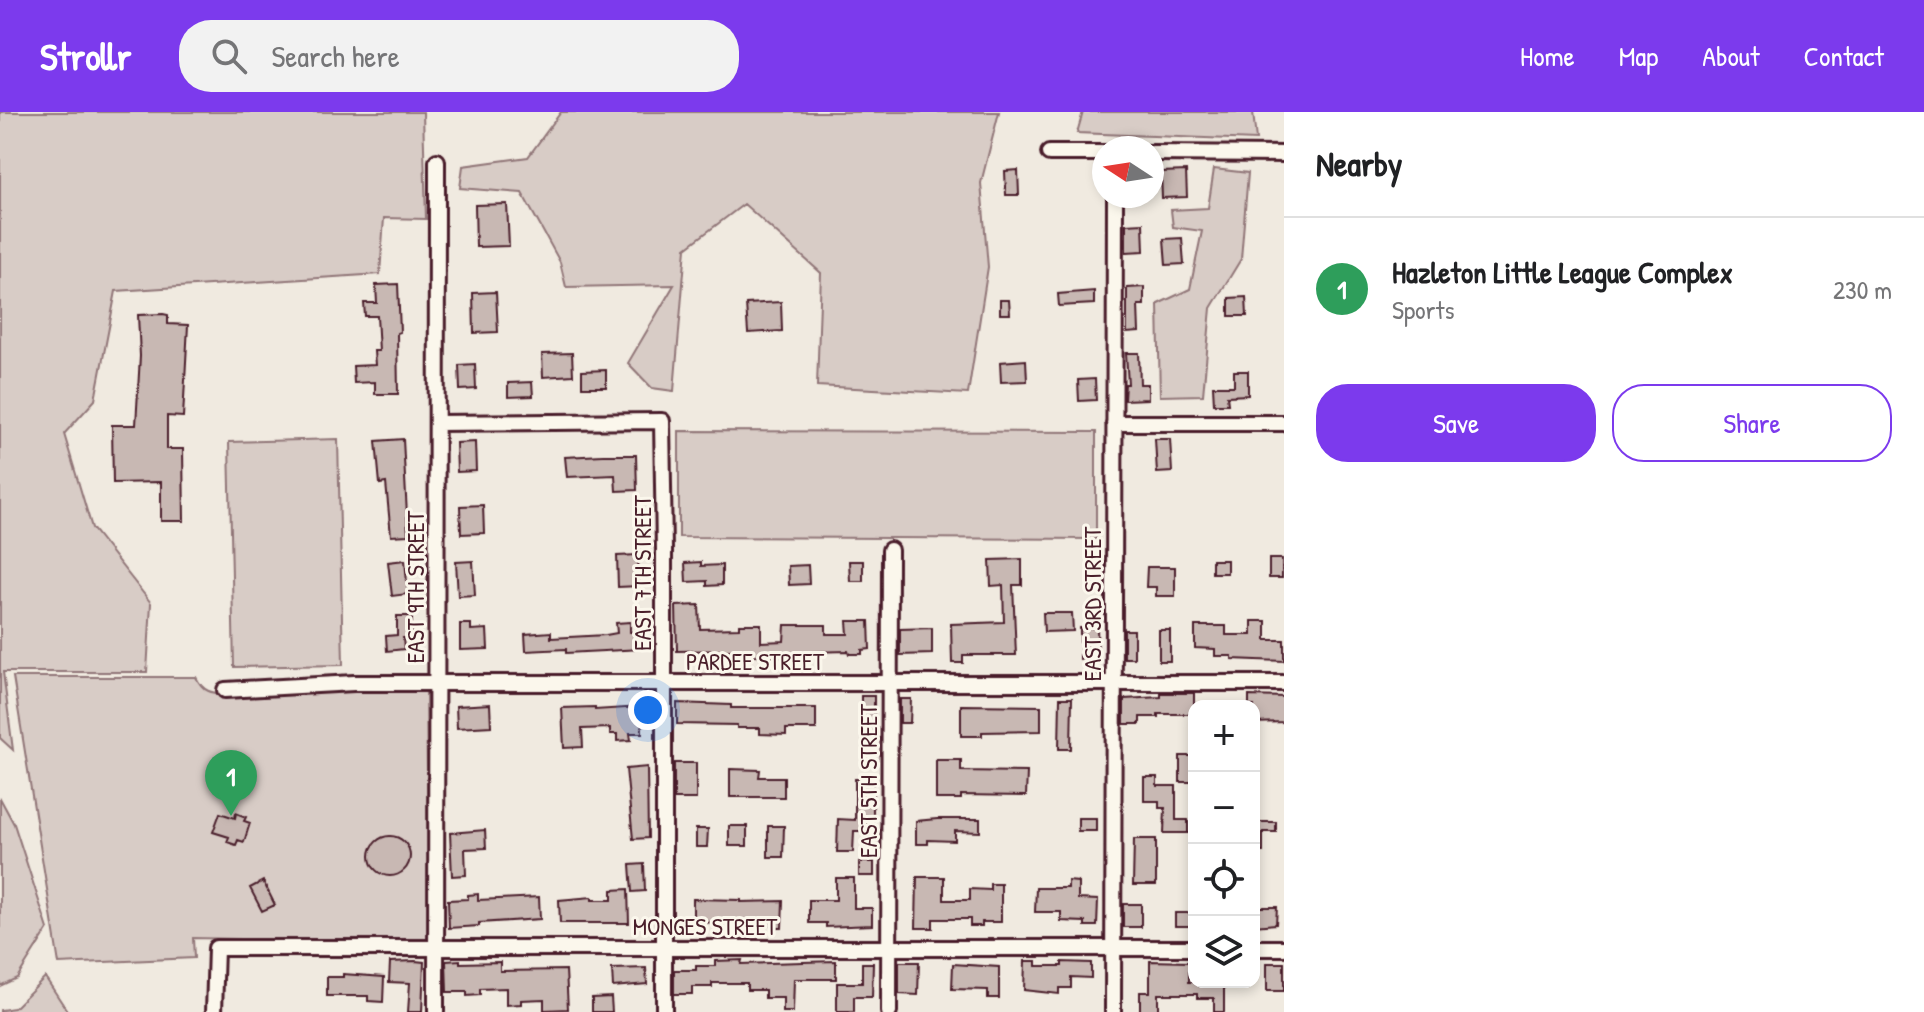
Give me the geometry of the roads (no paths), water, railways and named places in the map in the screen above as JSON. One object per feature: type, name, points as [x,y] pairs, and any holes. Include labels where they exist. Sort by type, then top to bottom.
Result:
[{"type":"street","points":[[1049,153],[1092,153]]},
{"type":"street","points":[[1164,153],[1284,154]]},
{"type":"street","name":"EAST 9TH STREET","points":[[436,1012],[437,161]]},
{"type":"street","name":"EAST 3RD STREET","points":[[1113,1012],[1115,208]]},
{"type":"street","name":"EAST 7TH STREET","points":[[437,423],[662,421],[664,1012]]},
{"type":"street","points":[[1114,423],[1284,423]]},
{"type":"street","name":"EAST 5TH STREET","points":[[889,1012],[890,550]]},
{"type":"street","name":"PARDEE STREET","points":[[225,690],[354,683],[1284,683]]},
{"type":"street","name":"MONGES STREET","points":[[214,1012],[216,948],[1188,948]]},
{"type":"street","points":[[1260,948],[1284,948]]},
{"type":"place","name":"Hazleton Little League Complex","points":[[231,816]]}]
